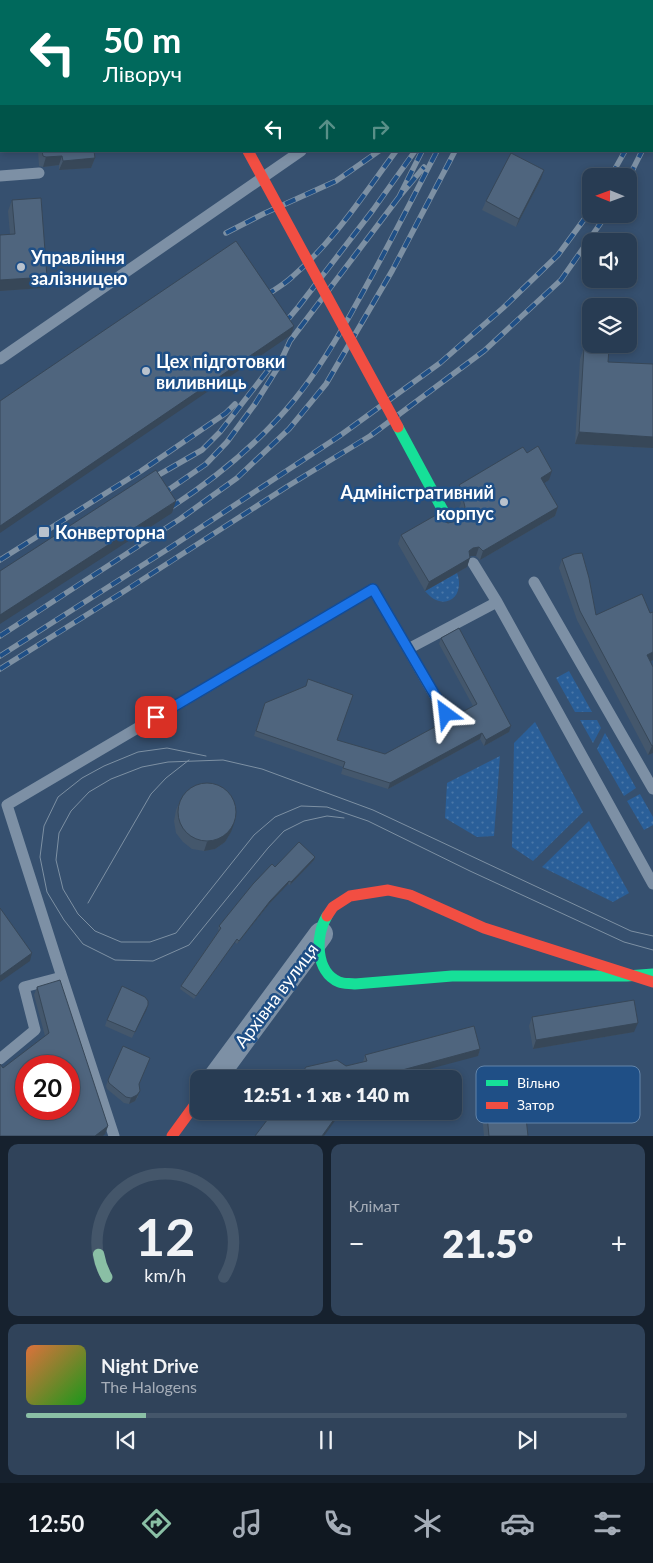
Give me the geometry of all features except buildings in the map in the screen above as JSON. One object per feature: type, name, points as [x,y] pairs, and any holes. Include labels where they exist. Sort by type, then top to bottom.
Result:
[{"type":"street","points":[[249,152],[446,516]]},
{"type":"street","points":[[653,974],[633,976],[452,976],[355,984],[338,982],[325,971],[319,955],[324,921],[333,907],[350,896],[388,890],[410,895],[484,928],[633,976],[653,982]]},
{"type":"street","name":"Архівна вулиця","points":[[221,1070],[321,934]]},
{"type":"street","points":[[172,1136],[190,1111]]},
{"type":"lane","points":[[0,359],[300,152]]},
{"type":"lane","points":[[0,176],[39,173]]},
{"type":"lane","points":[[473,564],[497,602],[653,884]]},
{"type":"lane","points":[[534,582],[653,788]]},
{"type":"lane","points":[[114,1136],[7,806],[373,589],[446,714]]},
{"type":"lane","points":[[408,649],[497,602]]},
{"type":"lane","points":[[0,1059],[35,1030],[24,987],[62,977]]},
{"type":"shaded area","points":[[457,573],[458,589],[456,595],[451,600],[439,601],[432,598],[425,591]]},
{"type":"shaded area","points":[[569,671],[592,712],[575,712],[556,678]]},
{"type":"shaded area","points":[[580,720],[597,720],[601,728],[593,743]]},
{"type":"shaded area","points":[[535,722],[583,812],[533,861],[512,847],[514,743]]},
{"type":"shaded area","points":[[605,733],[636,788],[624,796],[597,749]]},
{"type":"shaded area","points":[[500,756],[494,836],[477,837],[445,818],[447,783]]},
{"type":"shaded area","points":[[640,794],[653,817],[653,825],[644,830],[627,801]]},
{"type":"shaded area","points":[[589,821],[629,893],[613,902],[542,867]]},
{"type":"tram line","points":[[206,756],[167,748],[138,752],[104,766],[82,778],[58,797],[44,826],[40,857],[47,892],[64,920],[83,944],[115,960],[153,961],[189,945],[284,831],[304,821],[327,816],[344,818]]},
{"type":"tram line","points":[[88,903],[151,794],[166,778],[189,760]]},
{"type":"tram line","points":[[653,936],[631,931],[373,810],[262,769],[223,760],[168,762],[142,767],[111,779],[89,792],[71,811],[59,833],[56,860],[63,889],[78,914],[95,931],[121,942],[150,942],[176,933],[254,835],[275,817],[301,806],[327,807],[368,821],[470,871],[624,942],[653,950]]},
{"type":"railway","points":[[226,233],[336,181],[378,152]]},
{"type":"railway","points":[[265,296],[290,279],[322,248],[395,152]]},
{"type":"railway","points":[[282,322],[289,318],[299,306],[373,210],[414,152]]},
{"type":"railway","points":[[422,152],[399,197],[424,167]]},
{"type":"railway","points":[[170,508],[221,472],[237,458],[281,415],[313,375],[352,312],[436,152]]},
{"type":"railway","points":[[0,636],[180,519],[237,478],[289,429],[326,384],[392,271],[454,152]]},
{"type":"railway","points":[[615,168],[624,152]]},
{"type":"railway","points":[[634,168],[642,152]]},
{"type":"railway","points":[[161,495],[206,464],[227,442],[255,404],[277,369],[290,341],[399,197]]},
{"type":"railway","points":[[0,656],[171,547],[338,437],[440,363],[503,308],[558,255],[582,222]]},
{"type":"railway","points":[[0,669],[370,436],[484,351],[561,280],[601,223]]},
{"type":"railway","points":[[148,481],[202,450],[220,432],[272,365]]},
{"type":"railway","points":[[0,560],[141,471],[226,413],[235,404]]},
{"type":"traffic: fast","points":[[398,427],[446,516]]},
{"type":"traffic: fast","points":[[327,916],[320,933],[321,962],[331,977],[343,983],[355,984],[452,976],[627,976],[653,974]]},
{"type":"traffic: jam","points":[[249,152],[398,427]]},
{"type":"traffic: jam","points":[[327,916],[333,907],[350,896],[388,890],[410,895],[484,928],[653,982]]},
{"type":"traffic: jam","points":[[172,1136],[190,1111]]},
{"type":"place","name":"Управління залізницею","points":[[21,267]]},
{"type":"place","name":"Цех підготовки виливниць","points":[[146,371]]},
{"type":"place","name":"Адміністративний корпус","points":[[504,502]]},
{"type":"place","name":"Конверторна","points":[[44,532]]},
{"type":"route","points":[[156,717],[373,589],[446,714]]}]
